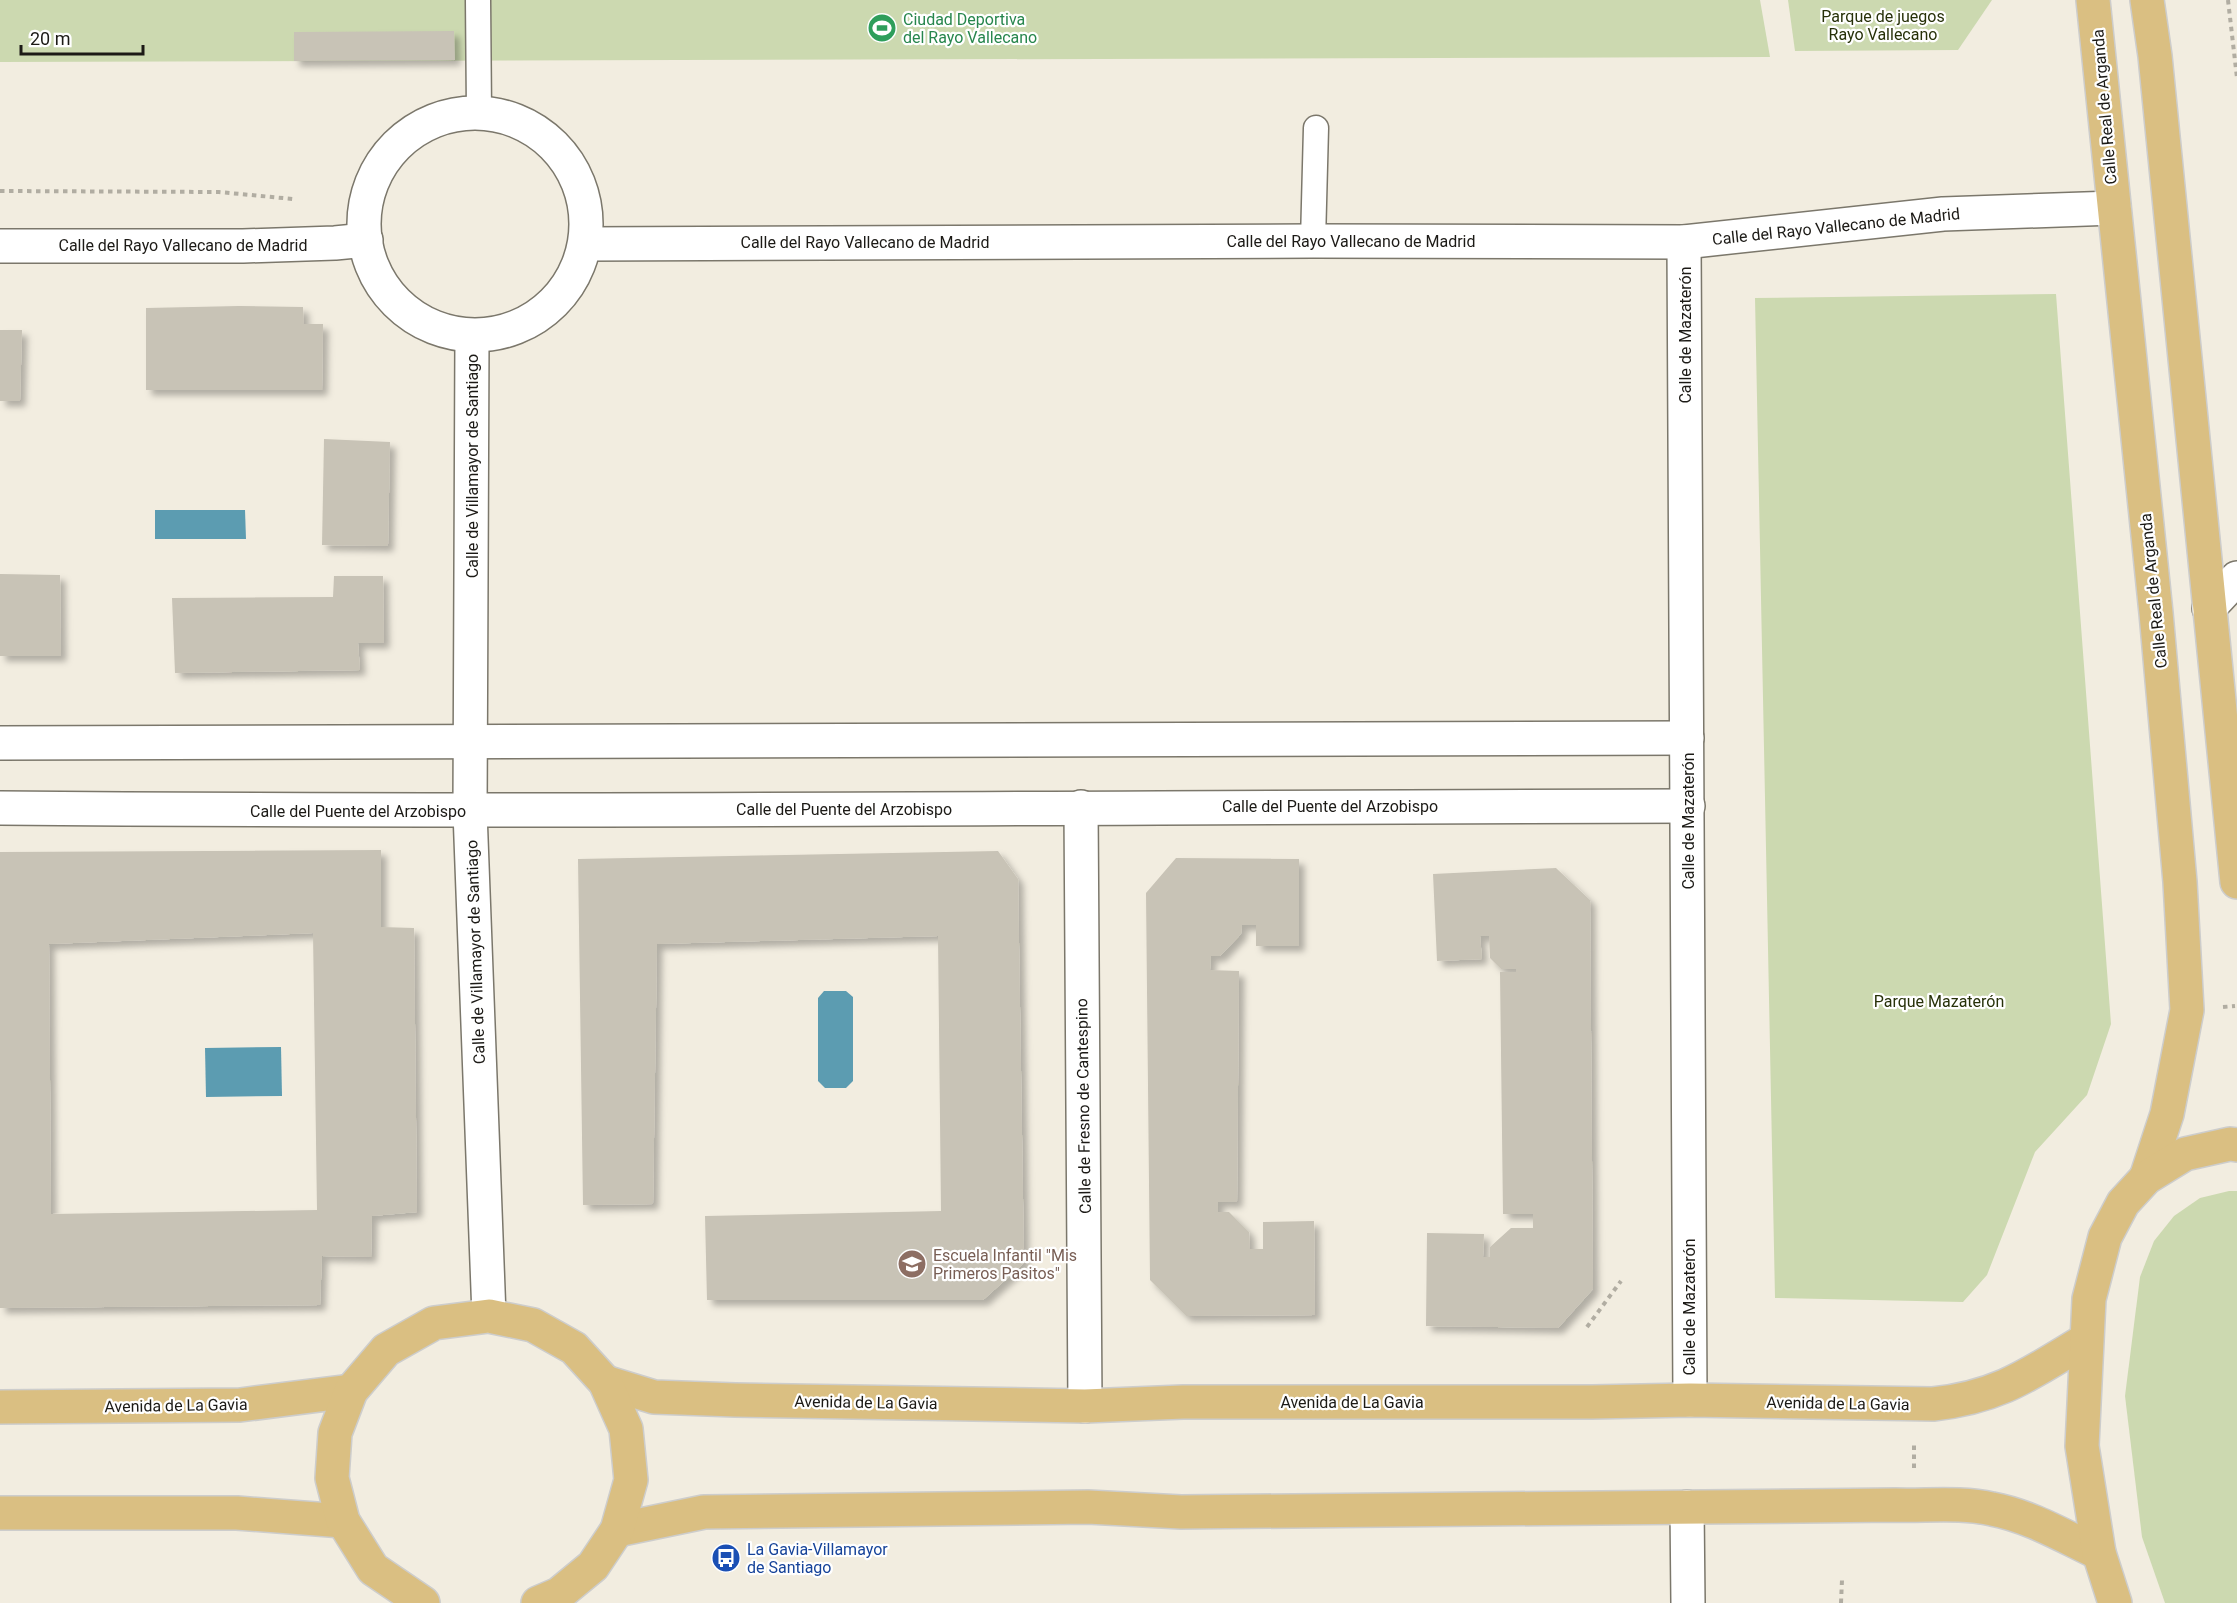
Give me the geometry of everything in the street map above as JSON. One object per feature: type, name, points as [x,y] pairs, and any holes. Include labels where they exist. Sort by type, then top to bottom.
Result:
[{"type":"main road","name":"Calle Real de Arganda","points":[[2093,0],[2156,613],[2180,882],[2187,1010],[2167,1114],[2146,1178]]},
{"type":"main road","points":[[2147,0],[2156,67],[2237,882]]},
{"type":"main road","points":[[2115,1603],[2099,1553],[2082,1446],[2089,1299],[2104,1237],[2123,1203],[2146,1178],[2185,1154],[2230,1144],[2237,1145]]},
{"type":"main road","points":[[423,1603],[373,1569],[343,1521],[332,1478],[335,1433],[351,1391],[386,1350],[434,1323],[489,1316],[533,1325],[574,1348],[605,1382],[626,1429],[631,1480],[617,1530],[593,1566],[559,1594],[538,1603]]},
{"type":"main road","name":"Avenida de La Gavia","points":[[605,1382],[654,1397],[746,1401],[1085,1406],[1183,1402],[1690,1400],[1915,1404],[1959,1401],[1986,1395],[2016,1383],[2086,1340]]},
{"type":"main road","name":"Avenida de La Gavia","points":[[0,1407],[240,1405],[351,1391]]},
{"type":"main road","points":[[617,1530],[704,1512],[1088,1507],[1181,1512],[1972,1506],[2015,1515],[2099,1553]]},
{"type":"main road","points":[[0,1513],[237,1513],[343,1521]]},
{"type":"street","points":[[479,112],[510,117],[539,132],[562,153],[579,181],[587,212],[586,244],[576,274],[558,300],[533,320],[504,333],[472,336],[439,330],[408,314],[384,289],[369,259],[363,225],[369,189],[385,157],[411,132],[421,127],[443,117],[479,112]]},
{"type":"street","name":"Calle del Rayo Vallecano de Madrid","points":[[586,244],[1684,242],[1943,214],[2114,208]]},
{"type":"street","name":"Calle del Rayo Vallecano de Madrid","points":[[0,246],[243,246],[366,240]]},
{"type":"street","name":"Calle de Mazaterón","points":[[1684,242],[1690,1400]]},
{"type":"street","name":"Calle de Villamayor de Santiago","points":[[472,336],[470,812],[489,1316]]},
{"type":"street","points":[[2209,608],[2237,578]]},
{"type":"street","points":[[0,743],[1687,738]]},
{"type":"street","name":"Calle del Puente del Arzobispo","points":[[0,808],[470,812],[1081,807],[1688,806]]},
{"type":"street","name":"Calle de Fresno de Cantespino","points":[[1081,807],[1085,1406]]},
{"type":"street","points":[[1688,1507],[1688,1603]]},
{"type":"lane","points":[[478,0],[479,112]]},
{"type":"lane","points":[[1313,241],[1316,129]]},
{"type":"path","points":[[2228,0],[2237,78]]},
{"type":"path","points":[[0,191],[219,192],[292,199]]},
{"type":"path","points":[[1587,1327],[1621,1281]]},
{"type":"path","points":[[1914,1438],[1914,1472]]},
{"type":"path","points":[[1841,1603],[1842,1580]]},
{"type":"green space","name":"Ciudad Deportiva del Rayo Vallecano","points":[[0,0],[1760,0],[1770,57],[0,62]]},
{"type":"green space","name":"Parque de juegos Rayo Vallecano","points":[[1788,0],[1992,0],[1958,50],[1795,51]]},
{"type":"green space","name":"Parque Mazaterón","points":[[2056,294],[2111,1024],[2087,1095],[2035,1152],[1987,1275],[1963,1302],[1775,1298],[1755,298]]},
{"type":"green space","points":[[2237,1191],[2237,1603],[2165,1603],[2142,1537],[2125,1396],[2140,1277],[2154,1241],[2174,1216],[2200,1198]]},
{"type":"water","points":[[155,510],[245,510],[246,539],[155,539]]},
{"type":"water","points":[[824,991],[846,991],[853,997],[853,1081],[846,1088],[825,1088],[818,1081],[818,998]]},
{"type":"water","points":[[281,1047],[282,1096],[206,1097],[205,1048]]},
{"type":"building","points":[[454,31],[455,60],[294,61],[294,32]]},
{"type":"building","points":[[303,307],[304,324],[323,324],[322,390],[146,390],[146,308]]},
{"type":"building","points":[[0,330],[22,330],[20,401],[0,401]]},
{"type":"building","points":[[324,439],[390,442],[388,546],[322,545]]},
{"type":"building","points":[[0,574],[60,575],[61,656],[0,656]]},
{"type":"building","points":[[334,576],[383,576],[384,643],[358,643],[360,670],[175,673],[172,598],[333,597]]},
{"type":"building","points":[[381,850],[381,927],[414,928],[417,1212],[372,1216],[371,1257],[322,1256],[320,1305],[0,1308],[0,852]],"holes":[[[313,933],[317,1210],[51,1214],[49,944]]]},
{"type":"building","points":[[998,851],[1018,879],[1024,1263],[983,1300],[707,1300],[705,1216],[941,1211],[938,936],[657,944],[653,1204],[583,1205],[578,859]]},
{"type":"building","points":[[1176,858],[1299,859],[1299,946],[1256,946],[1256,925],[1242,925],[1241,934],[1220,956],[1211,956],[1210,970],[1239,971],[1237,1202],[1218,1202],[1218,1212],[1229,1212],[1249,1232],[1250,1249],[1263,1249],[1263,1222],[1314,1221],[1315,1315],[1186,1316],[1150,1280],[1146,893]]},
{"type":"building","points":[[1556,868],[1590,900],[1593,1289],[1558,1328],[1426,1326],[1427,1233],[1484,1234],[1483,1257],[1490,1257],[1490,1247],[1511,1228],[1533,1228],[1533,1214],[1503,1214],[1500,972],[1516,972],[1516,969],[1501,969],[1490,958],[1489,936],[1480,936],[1482,959],[1437,961],[1433,874]]},
{"type":"place","name":"Ciudad Deportiva del Rayo Vallecano","points":[[882,28]]},
{"type":"place","name":"Escuela Infantil \"Mis Primeros Pasitos\"","points":[[912,1264]]},
{"type":"place","name":"La Gavia-Villamayor de Santiago","points":[[726,1558]]}]
